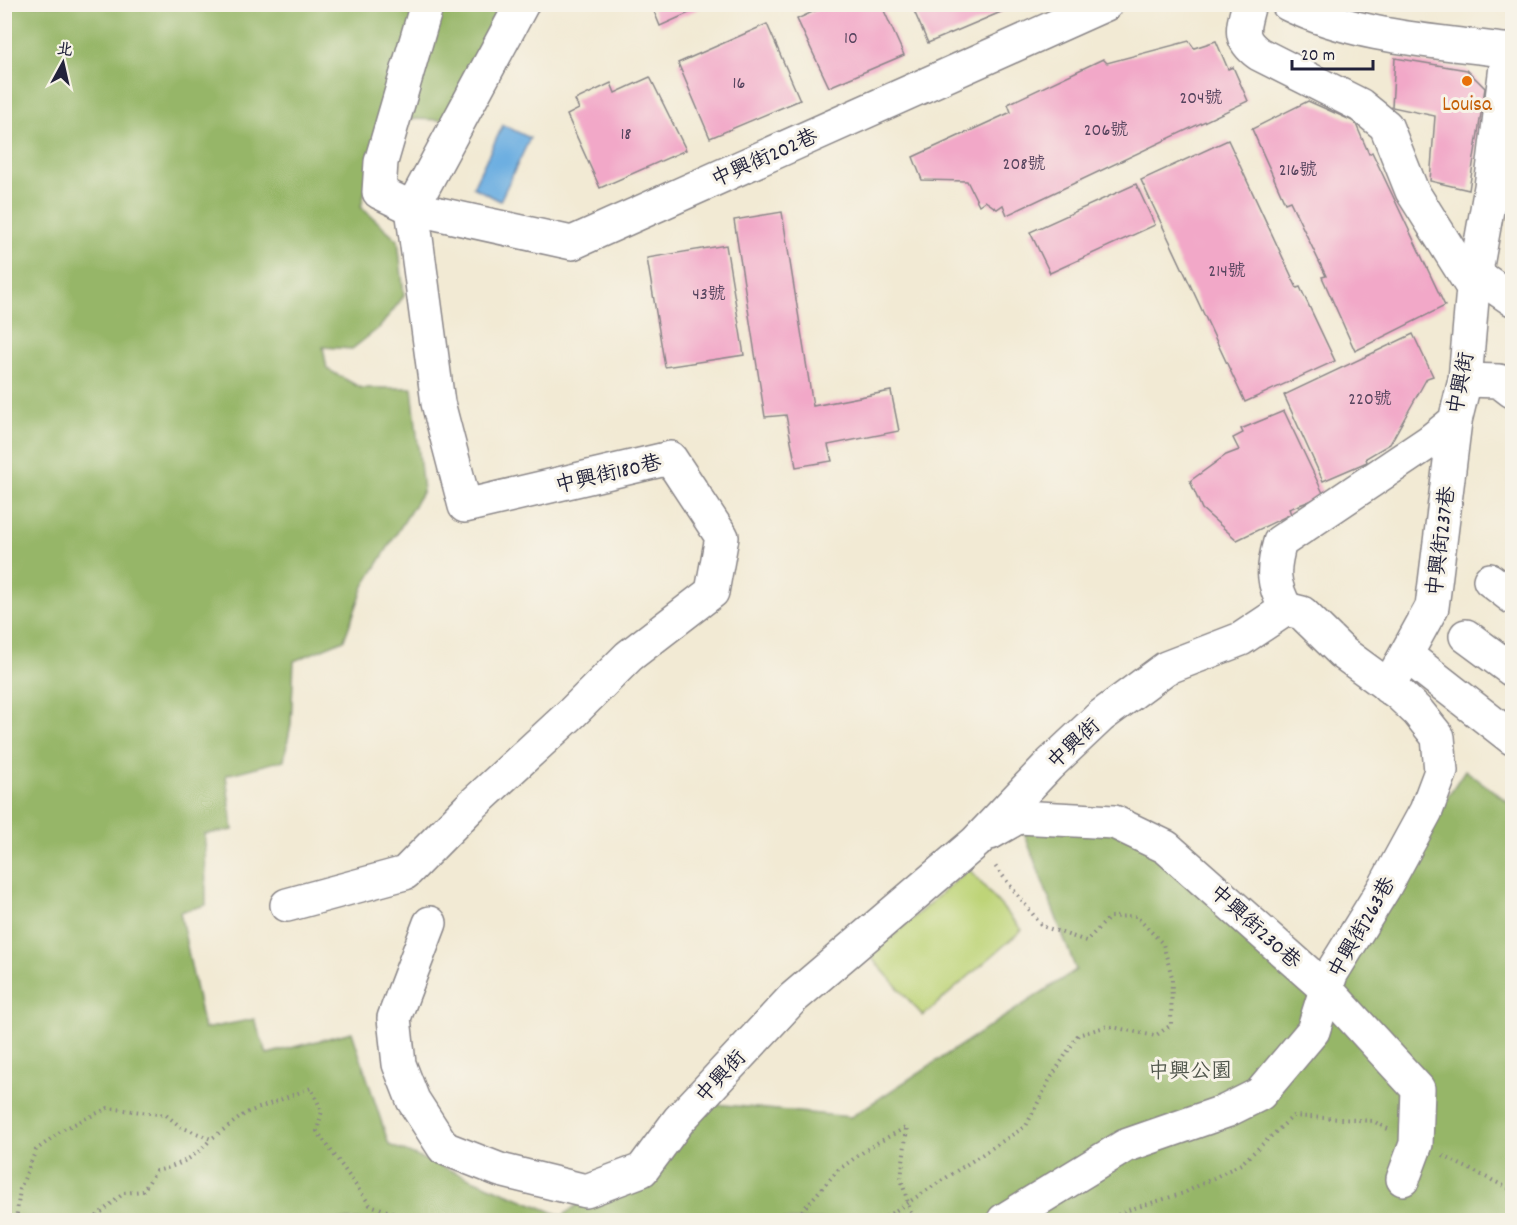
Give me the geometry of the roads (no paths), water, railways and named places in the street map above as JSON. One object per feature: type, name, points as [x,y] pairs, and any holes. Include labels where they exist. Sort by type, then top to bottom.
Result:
[{"type":"street","name":"中興街202巷","points":[[427,4],[381,162],[380,192],[412,208],[572,243],[1106,4]]},
{"type":"street","points":[[412,208],[522,4]]},
{"type":"street","points":[[1250,4],[1242,29],[1247,45],[1258,54],[1360,105],[1386,126],[1412,191],[1475,281],[1512,299]]},
{"type":"street","points":[[1288,4],[1320,20],[1436,43],[1510,51]]},
{"type":"street","name":"中興街","points":[[430,923],[394,1018],[399,1064],[413,1100],[444,1148],[500,1170],[586,1191],[642,1170],[679,1120],[793,998],[976,842],[1048,766],[1101,716],[1166,668],[1241,639],[1286,609],[1275,590],[1274,565],[1280,542],[1430,441],[1455,421],[1465,380],[1475,281],[1502,194],[1510,51]]},
{"type":"street","name":"中興街180巷","points":[[287,905],[405,873],[470,807],[572,713],[629,656],[712,592],[722,537],[670,458],[465,506],[438,403],[412,208]]},
{"type":"street","points":[[1465,380],[1499,381],[1512,391]]},
{"type":"street","name":"中興街237巷","points":[[1388,687],[1432,607],[1455,421]]},
{"type":"street","name":"中興街263巷","points":[[1004,1221],[1125,1146],[1226,1111],[1260,1094],[1313,1031],[1331,974],[1384,888],[1426,811],[1441,771],[1438,737],[1418,712],[1343,653],[1302,613],[1286,609]]},
{"type":"street","points":[[1466,636],[1512,670]]},
{"type":"street","points":[[1406,655],[1512,738]]},
{"type":"street","name":"中興街230巷","points":[[976,842],[1018,817],[1114,822],[1166,847],[1326,989],[1418,1089],[1416,1144],[1403,1179]]},
{"type":"water","points":[[503,125],[530,138],[500,201],[473,187]]},
{"type":"place","name":"Louisa","points":[[1467,81]]},
{"type":"park label","name":"中興公園","points":[[1190,1070]]}]
